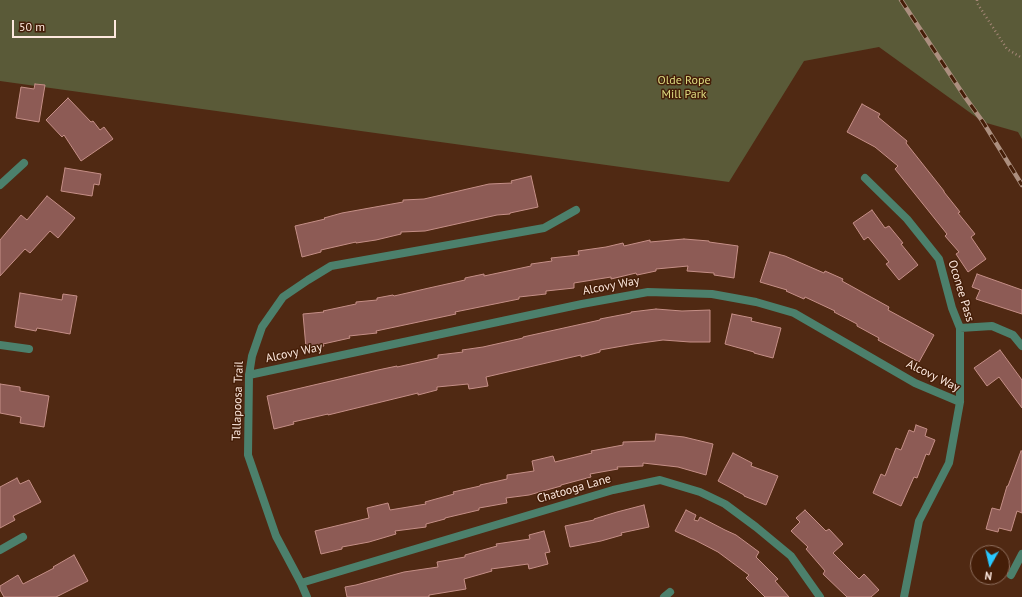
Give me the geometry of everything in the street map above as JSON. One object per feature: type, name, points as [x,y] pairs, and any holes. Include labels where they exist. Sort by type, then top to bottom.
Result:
[{"type":"street","points":[[0,185],[24,163]]},
{"type":"street","name":"Oconee Pass","points":[[865,178],[907,219],[939,259],[952,308],[960,328],[960,402],[950,463],[918,520],[904,597]]},
{"type":"street","name":"Tallapoosa Trail","points":[[306,597],[301,583],[276,536],[248,455],[249,375],[252,356],[262,327],[283,297],[331,266],[544,228],[576,210]]},
{"type":"street","name":"Alcovy Way","points":[[249,375],[582,304],[641,293],[712,294],[756,302],[794,314],[915,383],[960,402]]},
{"type":"street","points":[[960,328],[992,326],[1013,335],[1022,346]]},
{"type":"street","points":[[0,345],[29,349]]},
{"type":"street","name":"Chatooga Lane","points":[[301,583],[613,490],[660,480],[700,492],[726,504],[756,526],[791,556],[820,597]]},
{"type":"street","points":[[0,550],[23,537]]},
{"type":"street","points":[[1011,575],[1022,554]]},
{"type":"path","points":[[977,0],[977,3],[1007,49],[1022,58]]},
{"type":"green space","name":"Olde Rope Mill Park","points":[[0,0],[1022,0],[1022,139],[1018,132],[983,122],[879,47],[804,61],[729,182],[0,81]]},
{"type":"building","points":[[35,84],[45,85],[39,122],[16,118],[21,87],[34,89]]},
{"type":"building","points":[[68,98],[91,122],[93,121],[100,130],[104,127],[113,139],[81,161],[64,135],[62,137],[46,120]]},
{"type":"building","points":[[862,104],[880,114],[878,117],[907,141],[906,143],[960,212],[958,213],[975,234],[971,237],[986,259],[968,272],[956,254],[959,252],[945,236],[947,234],[895,169],[898,166],[875,147],[847,132]]},
{"type":"building","points":[[65,168],[101,174],[99,185],[94,184],[92,196],[61,191]]},
{"type":"building","points":[[531,176],[538,207],[425,231],[401,232],[401,234],[376,240],[356,242],[321,250],[321,252],[302,257],[295,226],[325,219],[324,218],[342,213],[403,202],[403,200],[424,199],[489,184],[512,183],[511,181]]},
{"type":"building","points":[[47,196],[75,218],[58,238],[50,231],[30,253],[25,249],[0,276],[0,240],[21,215],[27,220]]},
{"type":"building","points":[[872,210],[885,228],[889,226],[918,265],[899,280],[886,264],[889,262],[868,237],[864,240],[853,223]]},
{"type":"building","points":[[684,239],[709,241],[738,246],[734,278],[714,275],[714,273],[687,271],[688,266],[656,269],[656,271],[637,275],[636,273],[611,279],[611,277],[574,283],[574,288],[546,291],[546,294],[519,297],[519,299],[455,312],[456,314],[376,331],[377,333],[349,336],[350,338],[323,344],[324,346],[306,348],[303,314],[324,312],[323,311],[356,304],[356,302],[377,300],[377,298],[394,296],[465,280],[465,278],[484,274],[484,276],[531,266],[531,264],[552,261],[551,258],[579,255],[578,251],[623,243],[624,246],[650,240],[650,242]]},
{"type":"building","points":[[770,252],[785,256],[824,273],[825,271],[843,279],[842,281],[889,307],[888,310],[934,335],[919,362],[878,340],[879,338],[834,312],[835,311],[805,297],[804,299],[786,291],[787,290],[760,282]]},
{"type":"building","points":[[977,274],[1022,290],[1022,314],[976,299],[980,290],[972,287]]},
{"type":"building","points":[[20,293],[62,300],[63,294],[77,296],[70,334],[37,328],[36,331],[15,327]]},
{"type":"building","points":[[656,309],[682,311],[710,310],[710,342],[663,340],[600,350],[600,352],[581,357],[581,355],[486,377],[488,386],[469,389],[468,384],[437,387],[437,390],[418,395],[418,393],[293,422],[294,424],[274,429],[267,396],[378,370],[438,358],[438,355],[463,352],[462,350],[483,347],[631,312]]},
{"type":"building","points":[[732,314],[752,318],[751,321],[781,328],[773,358],[725,344]]},
{"type":"building","points":[[1000,350],[1022,380],[1022,408],[999,377],[987,386],[974,368]]},
{"type":"building","points":[[0,384],[20,387],[20,391],[49,396],[44,427],[20,423],[21,417],[0,413]]},
{"type":"building","points":[[916,425],[927,429],[925,436],[935,440],[929,455],[926,454],[917,478],[914,477],[901,506],[873,493],[881,474],[885,476],[896,448],[901,450],[909,430],[914,432]]},
{"type":"building","points":[[656,434],[684,437],[713,444],[706,475],[678,467],[643,463],[643,466],[617,467],[618,469],[590,474],[591,477],[529,495],[506,498],[507,503],[479,508],[479,510],[445,518],[426,524],[426,527],[395,531],[396,534],[369,542],[342,547],[342,549],[321,554],[315,531],[369,518],[367,508],[388,503],[390,510],[426,504],[425,502],[454,494],[453,492],[507,479],[507,475],[534,471],[532,461],[553,456],[555,462],[592,453],[591,451],[623,445],[623,442],[655,441]]},
{"type":"building","points":[[1021,451],[1022,513],[1017,511],[1011,531],[999,528],[998,532],[986,529],[992,508],[1000,510],[1007,486]]},
{"type":"building","points":[[733,453],[752,463],[751,466],[778,476],[766,505],[744,496],[718,481]]},
{"type":"building","points":[[17,478],[20,484],[29,480],[41,502],[13,516],[15,520],[0,528],[0,487]]},
{"type":"building","points":[[644,505],[649,527],[621,533],[622,535],[601,541],[570,547],[565,526],[594,520]]},
{"type":"building","points":[[686,510],[696,515],[694,520],[698,521],[700,517],[736,535],[759,552],[756,557],[778,579],[775,581],[789,597],[765,597],[746,578],[749,575],[718,552],[675,531]]},
{"type":"building","points":[[805,510],[826,531],[829,529],[843,544],[833,553],[859,579],[864,574],[879,590],[871,597],[847,597],[823,574],[825,571],[806,549],[808,547],[791,531],[800,522],[796,518]]},
{"type":"building","points":[[544,531],[550,552],[545,553],[548,564],[529,569],[528,564],[491,569],[492,571],[464,579],[466,589],[429,595],[429,597],[347,597],[345,587],[404,572],[438,567],[437,562],[465,557],[465,555],[497,546],[496,544],[530,539],[529,535]]},
{"type":"building","points":[[74,555],[88,581],[56,597],[4,597],[0,590],[0,586],[18,575],[23,584],[54,568],[53,567]]},
{"type":"railway","points":[[901,0],[983,122],[1022,185]]}]
